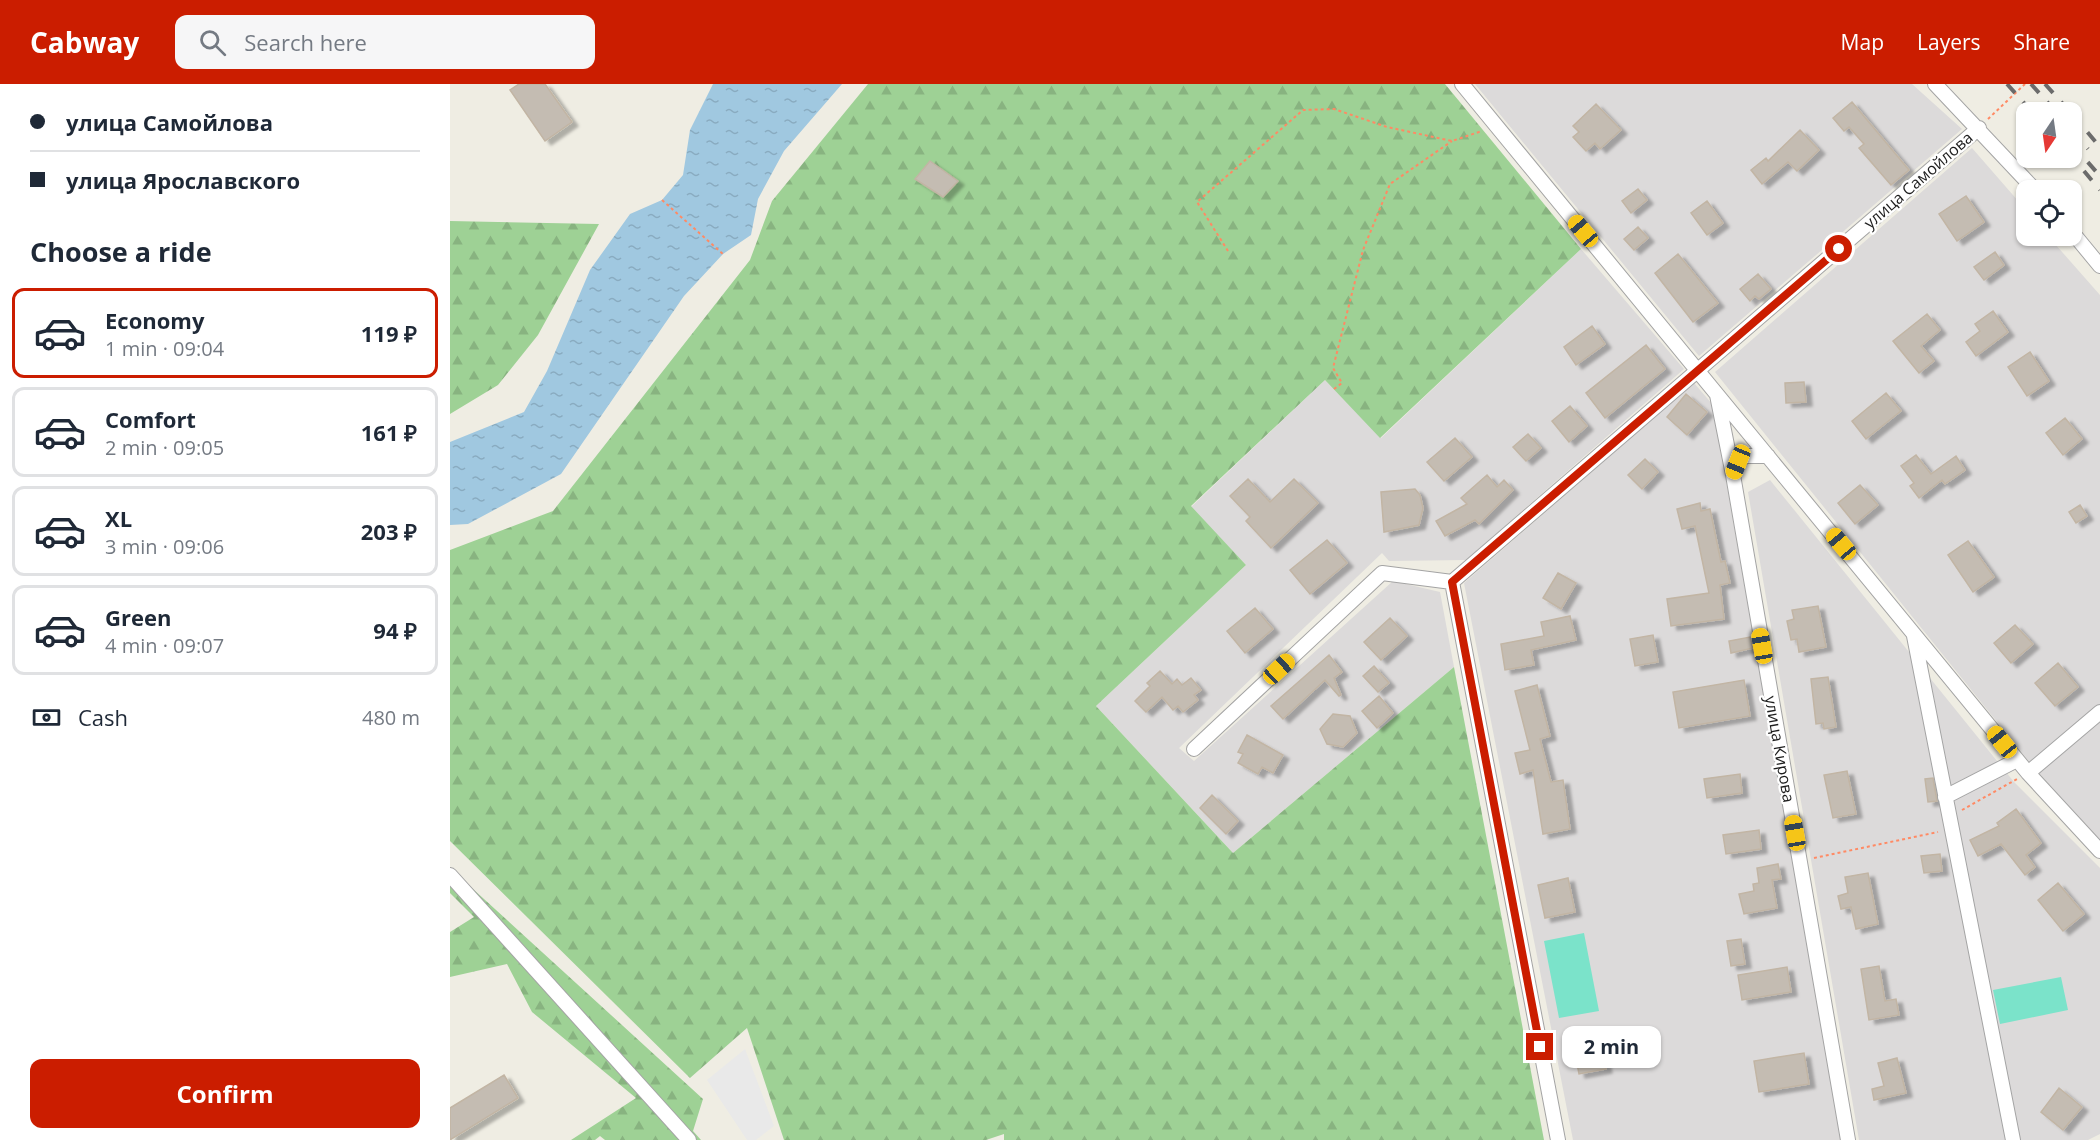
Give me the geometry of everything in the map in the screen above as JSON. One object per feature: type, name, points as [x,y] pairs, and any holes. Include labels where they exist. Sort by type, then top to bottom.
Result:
[{"type":"street","points":[[1462,84],[2017,760],[2100,851]]},
{"type":"street","points":[[1935,84],[2026,180]]},
{"type":"street","name":"улица Самойлова","points":[[1452,582],[1979,128]]},
{"type":"street","points":[[2082,244],[2100,266]]},
{"type":"street","name":"улица Кирова","points":[[1716,393],[1733,475],[1848,1140]]},
{"type":"street","points":[[1733,475],[1738,462],[1745,456],[1768,456]]},
{"type":"street","points":[[1194,749],[1382,573],[1452,582],[1558,1140]]},
{"type":"street","points":[[1914,633],[2013,1140]]},
{"type":"street","points":[[2028,773],[2100,712]]},
{"type":"street","points":[[1945,797],[2017,760]]},
{"type":"street","points":[[450,874],[689,1140]]},
{"type":"path","points":[[1979,128],[2025,84]]},
{"type":"path","points":[[1228,251],[1197,202],[1303,110],[1334,109],[1387,127],[1452,141]]},
{"type":"path","points":[[1334,389],[1342,383],[1333,368],[1363,250],[1390,184],[1452,141],[1496,126]]},
{"type":"path","points":[[662,200],[723,254]]},
{"type":"path","points":[[1800,861],[1952,829],[1964,808],[2028,773]]},
{"type":"shaded area","points":[[1475,84],[1912,84],[1962,129],[1699,356]]},
{"type":"shaded area","points":[[1972,148],[2016,199],[2016,246],[2057,246],[2100,295],[2100,706],[2031,764],[1715,372]]},
{"type":"shaded area","points":[[1581,249],[1684,369],[1466,560],[1389,561],[1382,553],[1179,748],[1194,761],[1393,581],[1440,592],[1454,667],[1233,853],[1096,706],[1246,565],[1191,507],[1325,380],[1381,438]]},
{"type":"shaded area","points":[[1694,383],[1713,405],[1841,1140],[1573,1140],[1464,583]]},
{"type":"shaded area","points":[[1770,480],[2014,782],[2100,868],[2100,1134],[2088,1140],[1859,1140],[1748,492]]},
{"type":"shaded area","points":[[2100,719],[2100,840],[2038,772]]},
{"type":"shaded area","points":[[745,1049],[774,1126],[756,1140],[747,1140],[707,1080]]},
{"type":"green space","points":[[868,84],[1445,84],[1581,249],[1380,438],[1325,380],[1191,506],[1246,565],[1096,706],[1233,853],[1454,667],[1544,1140],[1004,1140],[1004,1134],[986,1140],[784,1140],[747,1028],[690,1078],[450,841],[450,550],[553,511],[750,260],[772,201]]},
{"type":"green space","points":[[450,221],[599,224],[538,335],[498,385],[450,414]]},
{"type":"green space","points":[[450,868],[703,1099],[693,1131],[701,1140],[605,1140],[600,1136],[595,1140],[571,1140],[636,1098],[532,1012],[507,964],[450,977],[450,932],[474,917],[450,893]]},
{"type":"green space","points":[[1584,933],[1599,1011],[1559,1018],[1544,941]]},
{"type":"green space","points":[[2061,977],[2068,1010],[2000,1024],[1993,990]]},
{"type":"water","points":[[713,84],[842,84],[784,151],[758,199],[751,235],[723,254],[684,296],[561,474],[468,524],[450,525],[450,442],[524,412],[547,371],[590,270],[630,214],[662,200],[683,175],[690,130]]},
{"type":"building","points":[[519,84],[545,84],[572,122],[545,141],[510,90]]},
{"type":"building","points":[[1852,102],[1909,170],[1891,185],[1859,148],[1864,144],[1849,127],[1844,131],[1833,118]]},
{"type":"building","points":[[1596,104],[1621,130],[1600,149],[1595,143],[1586,151],[1573,137],[1579,132],[1573,126]]},
{"type":"building","points":[[1800,130],[1819,150],[1797,171],[1788,162],[1762,184],[1751,170],[1766,158],[1768,161]]},
{"type":"building","points":[[930,161],[958,181],[943,197],[915,179]]},
{"type":"building","points":[[1638,189],[1647,200],[1631,213],[1622,201]]},
{"type":"building","points":[[1966,196],[1984,222],[1957,241],[1939,214]]},
{"type":"building","points":[[1707,201],[1723,223],[1707,235],[1691,213]]},
{"type":"building","points":[[1638,227],[1648,238],[1634,250],[1624,239]]},
{"type":"building","points":[[1995,252],[2004,265],[1984,280],[1974,267]]},
{"type":"building","points":[[1678,254],[1718,303],[1693,322],[1655,273]]},
{"type":"building","points":[[1758,274],[1771,289],[1759,299],[1755,296],[1750,301],[1740,289]]},
{"type":"building","points":[[1993,311],[2008,332],[1976,356],[1966,342],[1980,331],[1975,324]]},
{"type":"building","points":[[1927,314],[1940,330],[1921,346],[1934,361],[1919,373],[1893,341]]},
{"type":"building","points":[[1592,326],[1605,344],[1576,365],[1564,347]]},
{"type":"building","points":[[1646,345],[1665,369],[1605,418],[1586,393]]},
{"type":"building","points":[[2030,352],[2049,381],[2027,396],[2008,367]]},
{"type":"building","points":[[1804,382],[1806,402],[1786,403],[1785,383]]},
{"type":"building","points":[[1886,393],[1901,411],[1866,439],[1852,421]]},
{"type":"building","points":[[1686,394],[1707,412],[1687,435],[1667,417]]},
{"type":"building","points":[[1570,406],[1587,426],[1569,442],[1552,421]]},
{"type":"building","points":[[2065,418],[2082,439],[2063,455],[2046,433]]},
{"type":"building","points":[[1528,434],[1541,448],[1526,461],[1513,447]]},
{"type":"building","points":[[1455,438],[1472,457],[1444,481],[1427,462]]},
{"type":"building","points":[[1916,455],[1931,474],[1956,456],[1965,470],[1945,484],[1942,480],[1919,498],[1910,486],[1914,483],[1901,466]]},
{"type":"building","points":[[1645,459],[1658,472],[1642,489],[1628,475]]},
{"type":"building","points":[[1487,475],[1497,487],[1504,480],[1513,490],[1479,524],[1475,520],[1445,536],[1436,521],[1467,504],[1461,498]]},
{"type":"building","points":[[1248,479],[1270,502],[1294,479],[1318,503],[1271,548],[1246,521],[1250,517],[1230,496]]},
{"type":"building","points":[[1860,485],[1878,505],[1855,524],[1838,503]]},
{"type":"building","points":[[1415,489],[1420,495],[1423,508],[1419,525],[1384,532],[1381,492]]},
{"type":"building","points":[[1700,503],[1701,511],[1710,509],[1721,562],[1725,561],[1730,583],[1720,585],[1724,619],[1671,626],[1667,599],[1709,593],[1695,526],[1682,529],[1677,509]]},
{"type":"building","points":[[2080,505],[2087,516],[2076,523],[2069,512]]},
{"type":"building","points":[[1327,540],[1347,563],[1310,594],[1290,570]]},
{"type":"building","points":[[1968,541],[1994,577],[1973,592],[1948,555]]},
{"type":"building","points":[[1558,573],[1576,583],[1561,609],[1543,598]]},
{"type":"building","points":[[1818,606],[1826,647],[1799,652],[1797,639],[1791,640],[1787,621],[1794,619],[1792,610]]},
{"type":"building","points":[[1255,608],[1273,629],[1245,653],[1227,631]]},
{"type":"building","points":[[1570,616],[1576,640],[1531,650],[1534,665],[1505,670],[1501,644],[1544,636],[1541,622]]},
{"type":"building","points":[[1390,618],[1407,636],[1381,660],[1364,642]]},
{"type":"building","points":[[2015,625],[2033,644],[2011,663],[1994,643]]},
{"type":"building","points":[[1653,635],[1658,662],[1635,666],[1630,639]]},
{"type":"building","points":[[1750,637],[1753,648],[1731,653],[1729,641]]},
{"type":"building","points":[[1329,655],[1342,672],[1334,678],[1341,695],[1339,696],[1325,680],[1283,719],[1271,706]]},
{"type":"building","points":[[2058,663],[2078,687],[2055,706],[2035,683]]},
{"type":"building","points":[[1374,666],[1389,683],[1378,692],[1363,676]]},
{"type":"building","points":[[1160,671],[1172,684],[1177,679],[1182,685],[1191,678],[1201,690],[1194,695],[1198,700],[1183,712],[1178,706],[1173,710],[1162,697],[1146,712],[1135,701],[1150,686],[1147,683]]},
{"type":"building","points":[[1828,677],[1836,727],[1824,729],[1823,723],[1816,724],[1811,679]]},
{"type":"building","points":[[1744,680],[1750,716],[1679,728],[1673,692]]},
{"type":"building","points":[[1537,685],[1550,736],[1540,739],[1551,782],[1563,780],[1570,829],[1543,834],[1533,770],[1520,774],[1515,753],[1530,750],[1515,691]]},
{"type":"building","points":[[1379,696],[1393,713],[1377,728],[1362,711]]},
{"type":"building","points":[[1333,714],[1350,716],[1357,733],[1343,747],[1327,744],[1320,729]]},
{"type":"building","points":[[1247,735],[1283,755],[1273,773],[1262,767],[1258,774],[1238,763],[1243,754],[1238,752]]},
{"type":"building","points":[[1847,771],[1856,814],[1833,818],[1824,775]]},
{"type":"building","points":[[1740,774],[1742,793],[1707,798],[1704,779]]},
{"type":"building","points":[[1933,778],[1937,801],[1928,802],[1925,779]]},
{"type":"building","points":[[1212,795],[1238,821],[1226,834],[1200,808]]},
{"type":"building","points":[[2016,809],[2041,843],[2026,855],[2035,867],[2025,875],[2001,844],[1978,856],[1970,840],[1999,826],[1997,823]]},
{"type":"building","points":[[1759,830],[1761,849],[1726,854],[1723,835]]},
{"type":"building","points":[[1940,854],[1942,871],[1924,873],[1921,856]]},
{"type":"building","points":[[1778,864],[1781,879],[1772,880],[1777,908],[1744,914],[1739,894],[1754,891],[1753,884],[1759,883],[1757,868]]},
{"type":"building","points":[[1868,873],[1878,924],[1856,929],[1851,907],[1841,909],[1838,896],[1848,893],[1845,877]]},
{"type":"building","points":[[1568,878],[1575,912],[1545,918],[1538,885]]},
{"type":"building","points":[[2058,883],[2084,914],[2063,931],[2038,900]]},
{"type":"building","points":[[1741,939],[1745,964],[1731,966],[1727,941]]},
{"type":"building","points":[[1879,966],[1885,1001],[1896,999],[1899,1015],[1869,1020],[1861,969]]},
{"type":"building","points":[[1787,967],[1791,992],[1742,1000],[1738,975]]},
{"type":"building","points":[[1599,1038],[1606,1069],[1579,1074],[1573,1043]]},
{"type":"building","points":[[1804,1053],[1809,1084],[1759,1092],[1754,1061]]},
{"type":"building","points":[[1897,1058],[1906,1093],[1874,1100],[1872,1089],[1884,1086],[1878,1063]]},
{"type":"building","points":[[504,1075],[518,1098],[450,1140],[450,1108]]},
{"type":"building","points":[[2059,1088],[2082,1107],[2063,1130],[2041,1112]]},
{"type":"railway","points":[[2007,84],[2023,102]]},
{"type":"railway","points":[[2031,84],[2047,102]]},
{"type":"railway","points":[[2045,84],[2061,102]]},
{"type":"railway","points":[[2082,126],[2100,147]]},
{"type":"railway","points":[[2082,142],[2088,149]]},
{"type":"railway","points":[[2082,155],[2100,176]]},
{"type":"railway","points":[[2084,171],[2100,190]]},
{"type":"route","points":[[1540,1047],[1452,582],[1839,249]]}]
